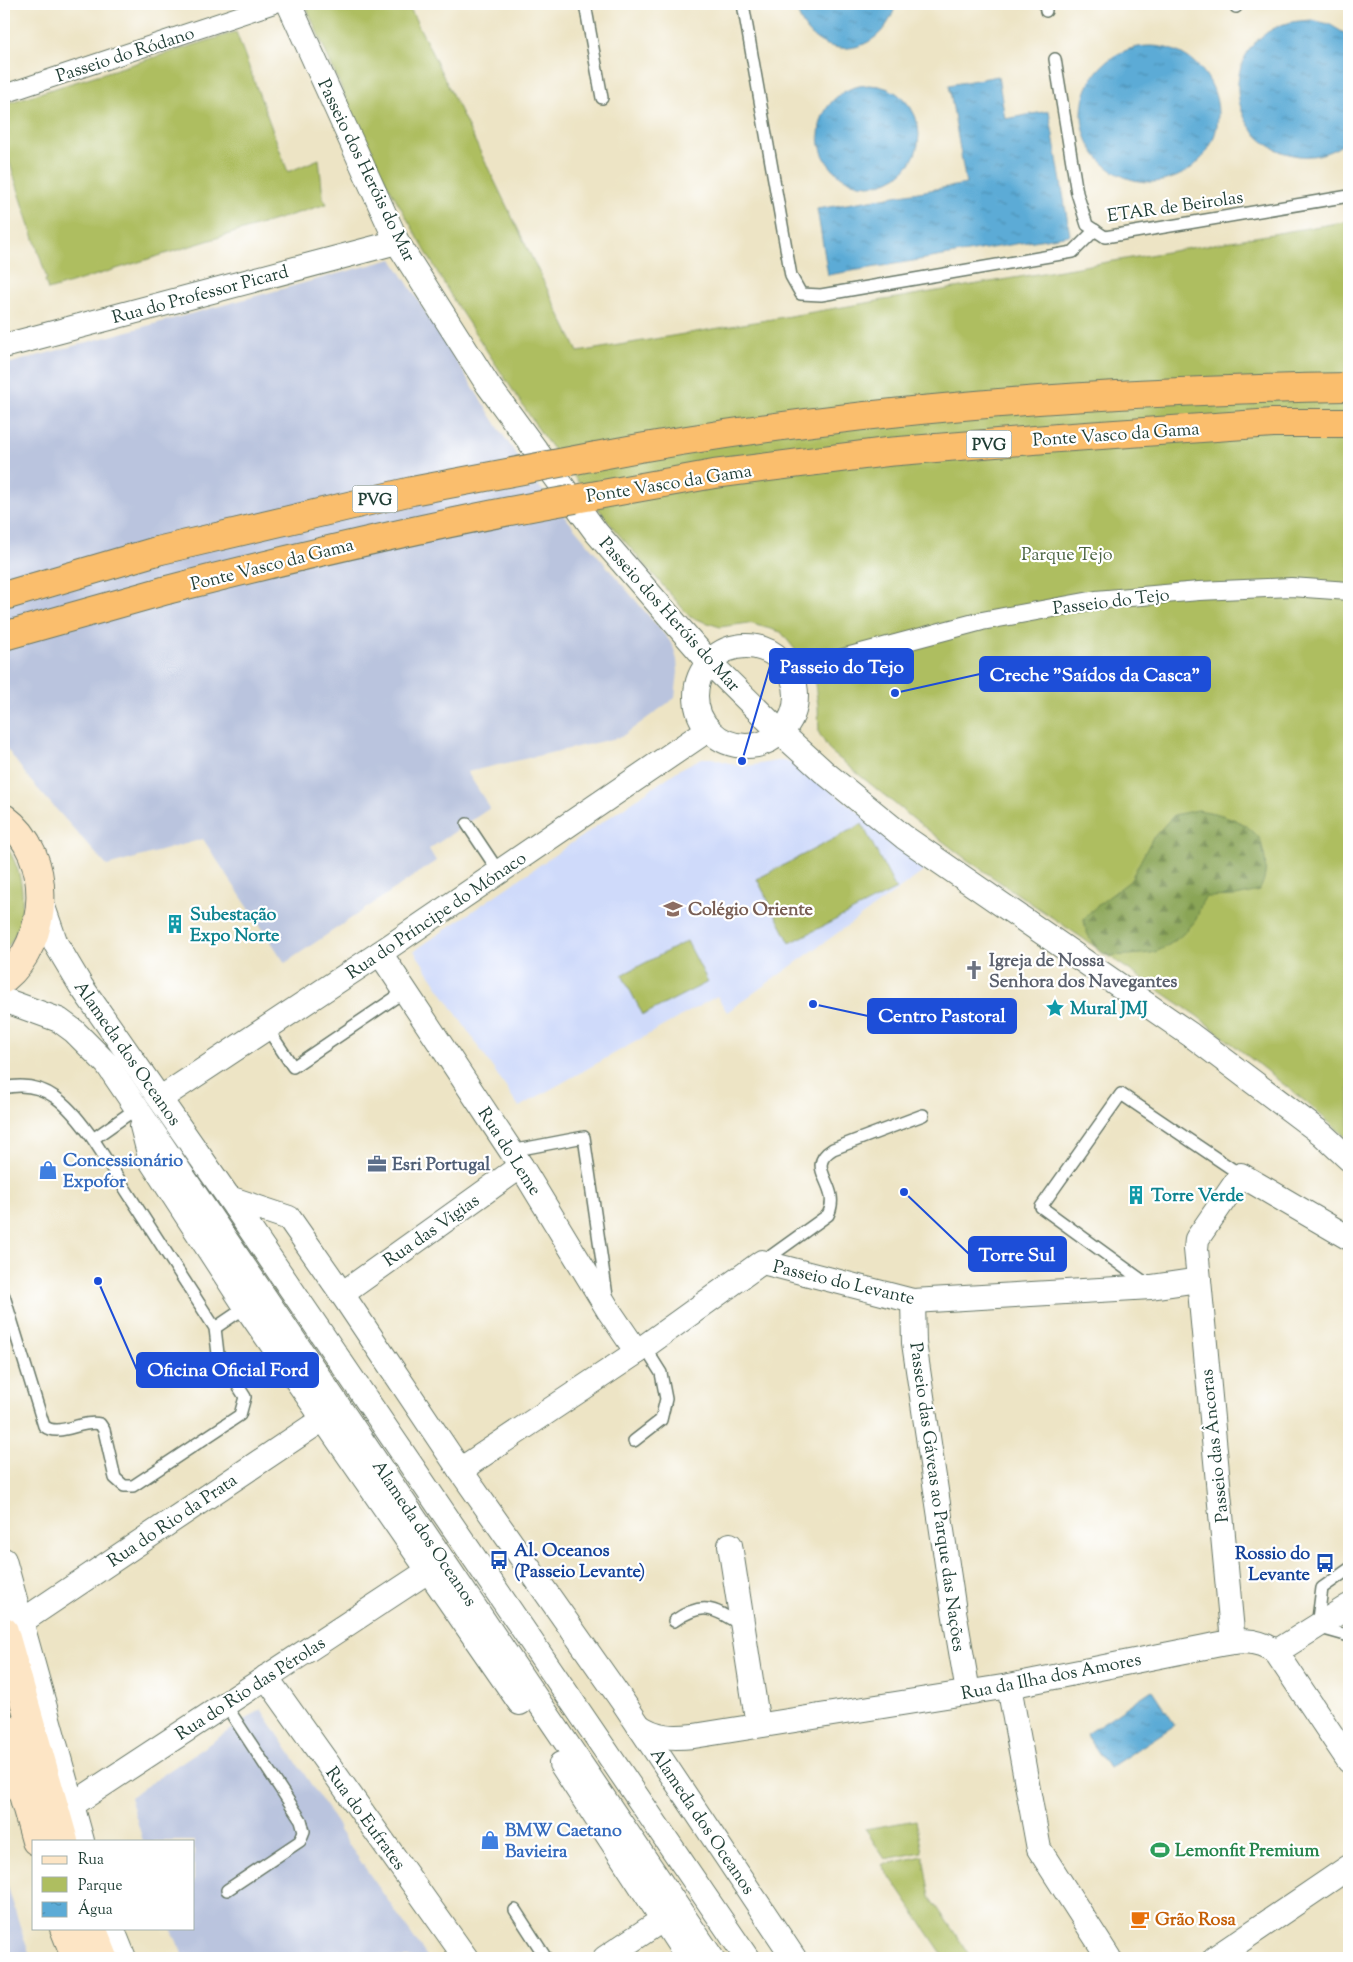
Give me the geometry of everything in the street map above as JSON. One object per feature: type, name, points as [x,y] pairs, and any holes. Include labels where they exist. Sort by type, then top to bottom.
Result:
[{"type":"highway","name":"Ponte Vasco da Gama","points":[[4,596],[157,551],[290,518],[412,490],[632,449],[762,429],[895,412],[1061,398],[1274,388],[1349,387]]},
{"type":"highway","name":"Ponte Vasco da Gama","points":[[4,636],[168,590],[288,559],[418,529],[714,474],[887,452],[1058,438],[1272,423],[1349,423]]},
{"type":"main road","points":[[4,818],[28,846],[38,872],[41,901],[34,938],[15,970],[4,979]]},
{"type":"main road","points":[[12,1626],[64,1840]]},
{"type":"main road","points":[[4,1726],[36,1840]]},
{"type":"main road","points":[[65,1930],[76,1958]]},
{"type":"main road","points":[[93,1930],[104,1958]]},
{"type":"street","name":"Passeio do Ródano","points":[[4,94],[274,4]]},
{"type":"street","name":"Passeio dos Heróis do Mar","points":[[290,4],[397,242],[488,385],[596,532],[709,662],[781,733],[824,772],[904,837],[1191,1035],[1322,1134],[1349,1159]]},
{"type":"street","name":"Rua do Professor Picard","points":[[4,346],[397,242]]},
{"type":"street","name":"Passeio do Tejo","points":[[790,672],[982,620],[1096,600],[1200,591],[1291,586],[1349,591]]},
{"type":"street","points":[[735,647],[761,648],[782,662],[790,672],[795,689],[794,708],[790,719],[781,733],[764,742],[753,745],[740,745],[724,740],[709,729],[702,719],[696,694],[699,681],[709,662],[723,652],[735,647]]},
{"type":"street","name":"Rua do Príncipe do Mónaco","points":[[161,1098],[380,953],[709,729]]},
{"type":"street","name":"Alameda dos Oceanos","points":[[41,901],[64,959],[81,986],[161,1098],[747,1958]]},
{"type":"street","name":"Rua do Leme","points":[[380,953],[516,1159],[610,1311],[640,1349]]},
{"type":"street","name":"Alameda dos Oceanos","points":[[4,1000],[47,1014],[74,1031],[107,1064],[712,1958]]},
{"type":"street","name":"Alameda dos Oceanos","points":[[137,1108],[151,1161],[246,1307],[553,1751],[688,1958]]},
{"type":"street","name":"Rua das Vigias","points":[[342,1294],[516,1159]]},
{"type":"street","points":[[1199,1280],[1197,1239],[1241,1176],[1349,1238]]},
{"type":"street","name":"Alameda dos Oceanos","points":[[229,1198],[289,1218],[460,1470],[638,1726],[794,1958]]},
{"type":"street","name":"Passeio do Levante","points":[[460,1470],[640,1349],[762,1262],[913,1301],[1151,1286],[1199,1280]]},
{"type":"street","name":"Passeio das Âncoras","points":[[1199,1280],[1233,1642]]},
{"type":"street","name":"Passeio das Gáveas ao Parque das Nações","points":[[913,1301],[914,1343],[968,1692]]},
{"type":"street","name":"Rua do Rio da Prata","points":[[12,1626],[323,1419]]},
{"type":"street","points":[[730,1545],[758,1725]]},
{"type":"street","points":[[4,1560],[12,1626],[72,1805],[82,1840]]},
{"type":"street","name":"Rua do Rio das Pérolas","points":[[72,1805],[428,1571]]},
{"type":"street","points":[[1276,1652],[1349,1606]]},
{"type":"street","name":"Rua da Ilha dos Amores","points":[[638,1726],[650,1734],[662,1737],[694,1736],[1009,1686],[1233,1642],[1254,1641],[1266,1645],[1276,1652],[1349,1761]]},
{"type":"street","name":"Rua do Eufrates","points":[[266,1678],[466,1958]]},
{"type":"street","points":[[1009,1686],[1039,1849],[1109,1958]]},
{"type":"street","name":"Rua da Ilha dos Amores","points":[[674,1779],[672,1755],[682,1743],[694,1736]]},
{"type":"street","points":[[1215,1958],[1349,1867]]},
{"type":"street","points":[[605,1958],[662,1920]]},
{"type":"street","points":[[113,1930],[124,1958]]},
{"type":"lane","points":[[585,4],[602,98]]},
{"type":"lane","points":[[743,4],[791,276],[801,294],[821,295],[1073,252],[1095,230]]},
{"type":"lane","name":"ETAR de Beirolas","points":[[1055,59],[1077,193],[1087,225],[1105,237],[1349,196]]},
{"type":"lane","points":[[467,824],[499,872]]},
{"type":"lane","points":[[267,1028],[293,1067],[405,991]]},
{"type":"lane","points":[[4,1088],[18,1085],[33,1086],[57,1097],[76,1115],[215,1328],[218,1354],[244,1397],[240,1415],[133,1486],[124,1486],[115,1478],[104,1430],[100,1424],[91,1422],[56,1431],[49,1430],[44,1426],[4,1296]]},
{"type":"lane","points":[[1151,1286],[1041,1207],[1122,1094],[1241,1176]]},
{"type":"lane","points":[[93,1139],[137,1108]]},
{"type":"lane","points":[[762,1262],[828,1215],[832,1207],[832,1198],[821,1169],[820,1162],[824,1155],[833,1149],[923,1115]]},
{"type":"lane","points":[[516,1159],[584,1137],[610,1311]]},
{"type":"lane","points":[[215,1328],[246,1307]]},
{"type":"lane","points":[[634,1441],[661,1420],[666,1399],[661,1373],[640,1349]]},
{"type":"lane","points":[[1349,1569],[1322,1588],[1317,1627],[1349,1636]]},
{"type":"lane","points":[[674,1621],[698,1608],[710,1608],[742,1626]]},
{"type":"lane","points":[[225,1704],[302,1820],[304,1831],[300,1842],[227,1890]]},
{"type":"lane","points":[[514,1910],[546,1958]]},
{"type":"shaded area","points":[[392,259],[503,435],[533,479],[669,640],[677,660],[678,672],[675,698],[621,737],[467,772],[490,808],[429,849],[436,861],[285,963],[203,839],[107,866],[30,780],[4,745],[4,365]]},
{"type":"shaded area","name":"Colégio Oriente","points":[[702,758],[712,758],[742,767],[777,761],[787,761],[796,764],[930,867],[727,1012],[717,996],[519,1107],[414,951],[680,769]]},
{"type":"shaded area","points":[[261,1709],[340,1828],[338,1829],[428,1958],[184,1958],[172,1930],[195,1930],[195,1840],[143,1840],[130,1797]]},
{"type":"shaded area","points":[[4,1874],[23,1936],[31,1958],[4,1958]]},
{"type":"green space","name":"Parque Tejo","points":[[305,4],[408,4],[578,352],[1349,221],[1349,1140],[1307,1103],[1197,1016],[966,859],[830,751],[819,733],[815,684],[809,667],[781,632],[749,623],[720,627],[690,617],[614,529],[543,436],[454,301],[369,152]]},
{"type":"green space","points":[[236,32],[288,172],[319,159],[323,197],[327,204],[48,290],[45,280],[47,279],[4,145],[4,104]]},
{"type":"green space","points":[[1198,810],[1216,813],[1240,822],[1260,839],[1266,868],[1259,891],[1236,896],[1206,897],[1197,918],[1191,926],[1181,936],[1157,951],[1146,954],[1108,956],[1103,954],[1091,940],[1084,923],[1084,918],[1130,881],[1152,839],[1174,815]]},
{"type":"green space","points":[[862,824],[896,889],[790,943],[757,879]]},
{"type":"green space","points":[[4,843],[12,855],[17,869],[21,883],[22,898],[18,926],[4,952]]},
{"type":"green space","points":[[687,941],[708,982],[643,1015],[622,975]]},
{"type":"green space","points":[[916,1820],[922,1852],[885,1859],[865,1829]]},
{"type":"green space","points":[[923,1856],[930,1897],[972,1958],[945,1958],[882,1865]]},
{"type":"water","points":[[795,4],[896,4],[888,23],[875,37],[860,45],[844,48],[828,45],[814,37],[802,23]]},
{"type":"water","points":[[1312,20],[1329,24],[1349,36],[1349,140],[1326,153],[1313,156],[1299,156],[1276,149],[1258,136],[1245,119],[1239,99],[1239,77],[1245,57],[1258,39],[1283,24]]},
{"type":"water","points":[[1150,46],[1176,51],[1188,57],[1198,66],[1207,76],[1213,88],[1218,114],[1213,140],[1207,152],[1198,162],[1188,171],[1176,177],[1150,182],[1124,177],[1112,171],[1102,162],[1093,152],[1087,140],[1082,114],[1087,88],[1093,76],[1102,66],[1112,57],[1124,51]]},
{"type":"water","points":[[998,76],[1005,119],[1049,111],[1070,235],[828,275],[817,209],[966,184],[949,85]]},
{"type":"water","points":[[869,85],[888,89],[905,99],[915,116],[919,135],[915,154],[905,171],[888,181],[869,185],[850,181],[833,171],[823,154],[819,135],[823,116],[833,99],[850,89]]},
{"type":"water","points":[[1152,1690],[1175,1725],[1109,1768],[1086,1734]]},
{"type":"railway","points":[[4,1942],[8,1958]]},
{"type":"place","name":"Creche \"Saídos da Casca\"","points":[[895,693]]},
{"type":"place","name":"Passeio do Tejo","points":[[742,761]]},
{"type":"place","name":"Colégio Oriente","points":[[673,909]]},
{"type":"place","name":"Subestação Expo Norte","points":[[175,924]]},
{"type":"place","name":"Igreja de Nossa Senhora dos Navegantes","points":[[974,970]]},
{"type":"place","name":"Centro Pastoral","points":[[813,1004]]},
{"type":"place","name":"Mural JMJ","points":[[1055,1008]]},
{"type":"place","name":"Esri Portugal","points":[[377,1164]]},
{"type":"place","name":"Concessionário Expofor","points":[[48,1170]]},
{"type":"place","name":"Torre Sul","points":[[904,1192]]},
{"type":"place","name":"Torre Verde","points":[[1136,1195]]},
{"type":"place","name":"Oficina Oficial Ford","points":[[98,1281]]},
{"type":"place","name":"Al. Oceanos (Passeio Levante)","points":[[499,1560]]},
{"type":"place","name":"Rossio do Levante","points":[[1325,1563]]},
{"type":"place","name":"BMW Caetano Bavieira","points":[[490,1840]]},
{"type":"place","name":"Lemonfit Premium","points":[[1160,1850]]},
{"type":"place","name":"Grão Rosa","points":[[1140,1919]]}]
